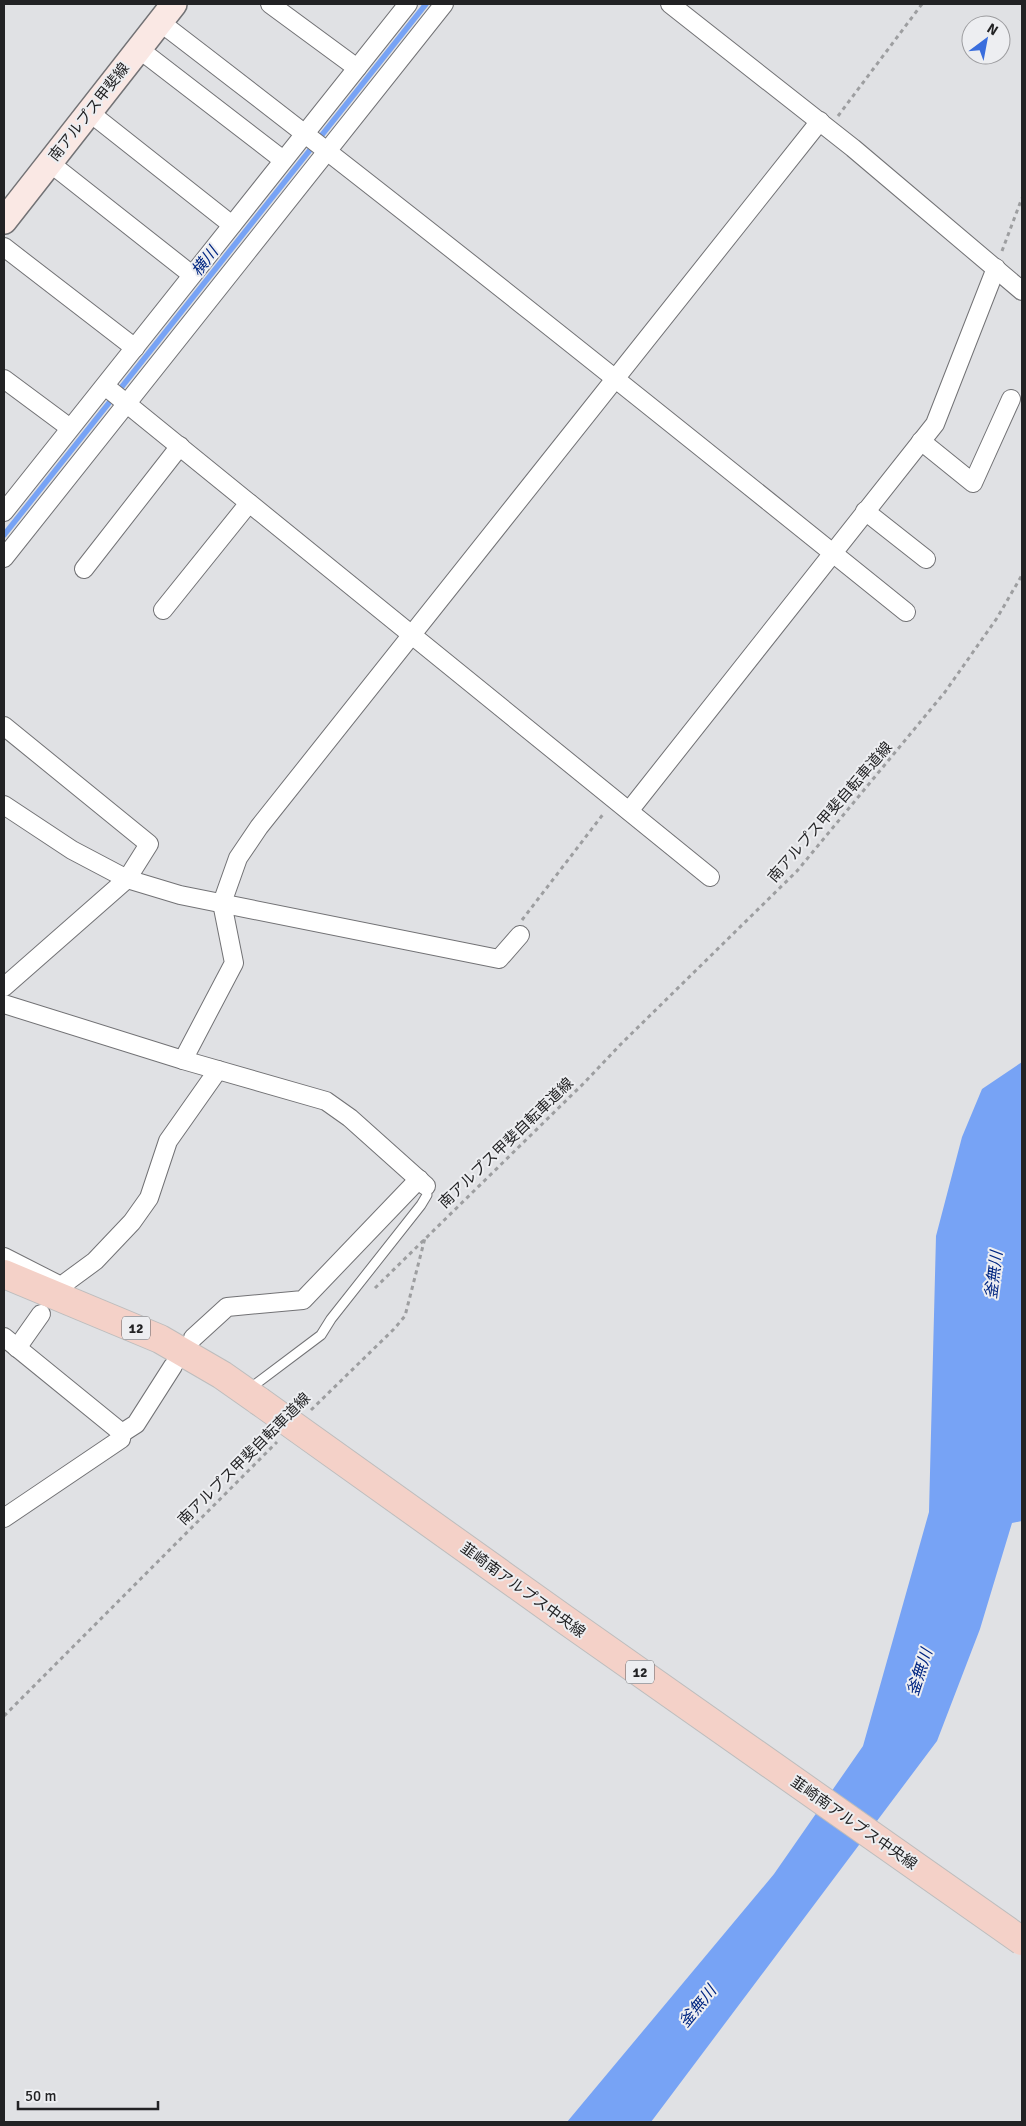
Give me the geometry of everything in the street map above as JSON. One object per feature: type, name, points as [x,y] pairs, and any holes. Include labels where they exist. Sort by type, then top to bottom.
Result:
[{"type":"main road","name":"南アルプス甲斐線","points":[[4,221],[167,13]]},
{"type":"main road","name":"韮崎南アルプス中央線","points":[[4,1274],[160,1338],[253,1396],[567,1621],[1022,1941]]},
{"type":"street","points":[[270,4],[357,68]]},
{"type":"street","points":[[4,512],[408,4]]},
{"type":"street","points":[[4,558],[444,4]]},
{"type":"street","points":[[670,4],[824,125],[1022,291]]},
{"type":"street","points":[[167,13],[327,151],[616,378],[906,612]]},
{"type":"street","points":[[139,49],[283,160]]},
{"type":"street","points":[[89,112],[232,225]]},
{"type":"street","points":[[183,1060],[234,962],[222,903],[238,858],[258,827],[616,378],[824,125]]},
{"type":"street","points":[[50,163],[192,275]]},
{"type":"street","points":[[4,248],[135,348]]},
{"type":"street","points":[[629,810],[934,424],[996,268]]},
{"type":"street","points":[[4,379],[70,428]]},
{"type":"street","points":[[105,386],[710,877]]},
{"type":"street","points":[[920,441],[973,483],[1010,399]]},
{"type":"street","points":[[84,569],[180,446]]},
{"type":"street","points":[[163,610],[249,503]]},
{"type":"street","points":[[865,510],[926,559]]},
{"type":"street","points":[[4,726],[149,844],[127,878],[4,987]]},
{"type":"street","points":[[4,804],[72,850],[127,878],[180,895],[499,959],[520,935]]},
{"type":"street","points":[[4,1004],[183,1060],[326,1101],[350,1118],[423,1182],[303,1300],[227,1307],[193,1338]]},
{"type":"street","points":[[4,1257],[61,1286],[95,1261],[132,1222],[149,1198],[168,1141],[218,1070]]},
{"type":"street","points":[[41,1314],[8,1342],[122,1433]]},
{"type":"street","points":[[4,1518],[121,1439],[122,1433],[136,1424],[174,1366]]},
{"type":"lane","points":[[253,1396],[321,1335],[331,1319],[421,1204],[427,1195],[423,1182]]},
{"type":"path","points":[[824,125],[922,4]]},
{"type":"path","points":[[996,268],[1022,198]]},
{"type":"path","name":"南アルプス甲斐自転車道線","points":[[308,1412],[405,1316],[425,1237],[584,1083],[628,1037],[797,871],[945,692],[997,618],[1022,574]]},
{"type":"path","points":[[520,935],[518,926],[615,799]]},
{"type":"path","name":"南アルプス甲斐自転車道線","points":[[4,1716],[280,1440]]},
{"type":"water","name":"釜無川","points":[[1022,1062],[1022,1521],[1012,1523],[980,1629],[937,1741],[651,2122],[567,2122],[774,1874],[863,1746],[929,1512],[936,1236],[962,1137],[982,1089]]},
{"type":"waterway","name":"横川","points":[[4,535],[426,4]]}]
